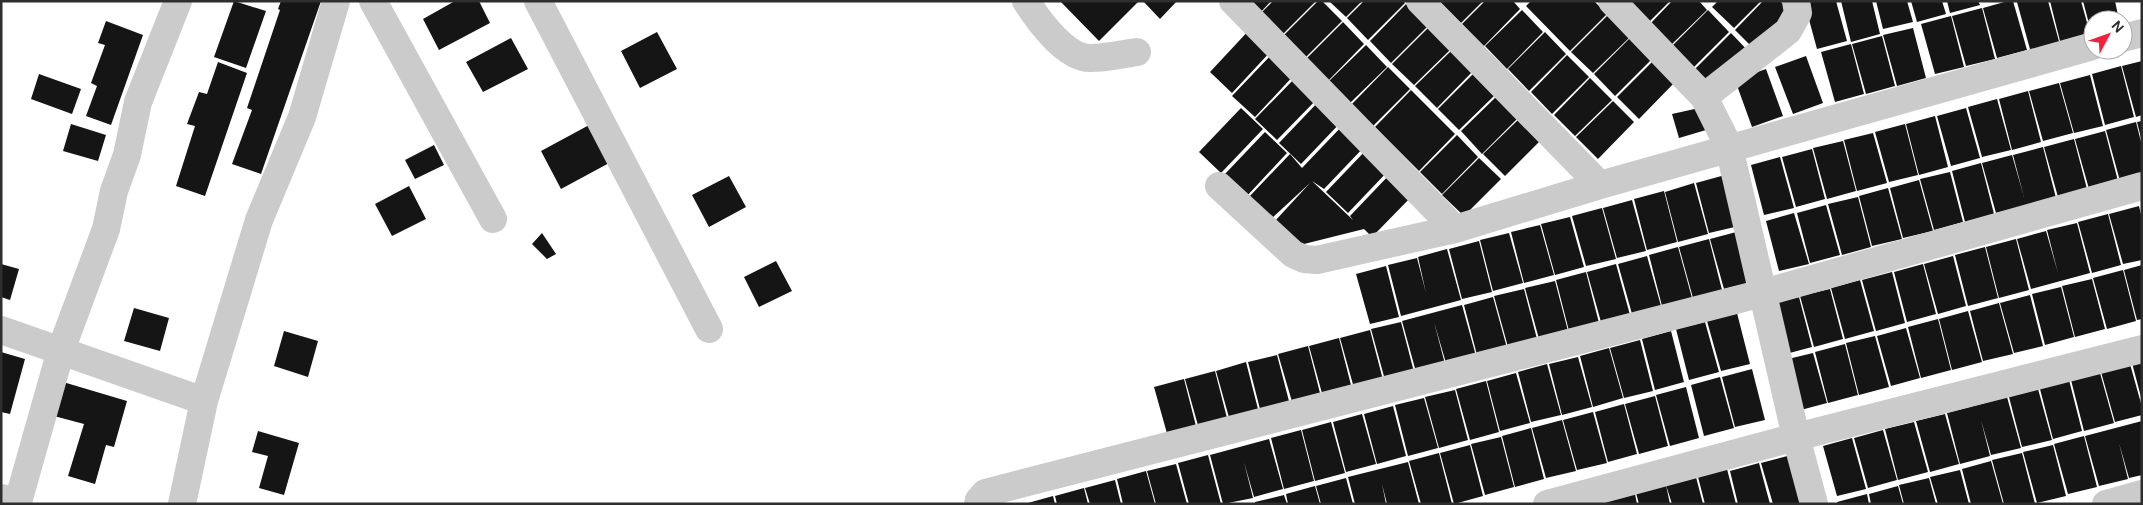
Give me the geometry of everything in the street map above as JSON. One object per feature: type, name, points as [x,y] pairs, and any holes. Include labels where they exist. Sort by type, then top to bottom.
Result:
[{"type":"street","points":[[15,501],[61,350],[106,229],[114,191],[127,155],[138,102],[178,1]]},
{"type":"street","points":[[182,504],[204,401],[259,220],[302,118],[336,1]]},
{"type":"street","points":[[373,1],[493,218]]},
{"type":"street","points":[[538,1],[709,329]]},
{"type":"street","points":[[1026,1],[1040,22],[1065,48],[1089,59],[1138,52]]},
{"type":"street","points":[[1233,1],[1455,229]]},
{"type":"street","points":[[1420,1],[1600,185]]},
{"type":"street","points":[[1612,1],[1704,97],[1729,148],[1796,437],[1814,504]]},
{"type":"street","points":[[1704,97],[1788,31],[1798,13],[1796,1]]},
{"type":"street","points":[[1219,186],[1293,254],[1304,259],[1318,260],[1455,229],[1600,185],[2083,49]]},
{"type":"street","points":[[978,504],[985,493],[1764,293],[2142,186]]},
{"type":"street","points":[[1,330],[204,401]]},
{"type":"street","points":[[1548,504],[1796,437],[2142,349]]},
{"type":"street","points":[[2106,504],[2142,494]]},
{"type":"building","points":[[234,1],[266,11],[246,68],[214,57]]},
{"type":"building","points":[[281,1],[321,1],[261,174],[232,164],[252,110],[247,108],[280,10],[278,9]]},
{"type":"building","points":[[455,1],[479,1],[490,23],[439,50],[423,19]]},
{"type":"building","points":[[1060,1],[1139,1],[1099,41]]},
{"type":"building","points":[[1143,1],[1177,1],[1160,19]]},
{"type":"building","points":[[1248,1],[1271,1],[1260,13]]},
{"type":"building","points":[[1273,1],[1316,1],[1282,35],[1260,14]]},
{"type":"building","points":[[1318,1],[1322,1],[1342,21],[1305,58],[1283,36]]},
{"type":"building","points":[[1329,1],[1362,1],[1346,17]]},
{"type":"building","points":[[1364,1],[1403,1],[1405,3],[1368,40],[1347,18]]},
{"type":"building","points":[[1439,1],[1483,1],[1461,23]]},
{"type":"building","points":[[1485,1],[1513,1],[1520,9],[1484,46],[1462,24]]},
{"type":"building","points":[[1531,1],[1594,1],[1607,14],[1570,51],[1526,6]]},
{"type":"building","points":[[1625,1],[1670,1],[1647,24]]},
{"type":"building","points":[[1672,1],[1699,1],[1707,10],[1670,46],[1649,25]]},
{"type":"building","points":[[1718,1],[1761,1],[1734,28],[1712,7]]},
{"type":"building","points":[[1763,1],[1780,1],[1793,14],[1756,51],[1735,30]]},
{"type":"building","points":[[1804,1],[1836,1],[1847,41],[1817,49]]},
{"type":"building","points":[[1841,1],[1872,1],[1880,34],[1851,42]]},
{"type":"building","points":[[1876,1],[1907,1],[1913,22],[1883,29]]},
{"type":"building","points":[[1911,1],[1942,1],[1946,14],[1917,22]]},
{"type":"building","points":[[1947,1],[1978,1],[1980,5],[1950,13]]},
{"type":"building","points":[[2013,1],[2027,50],[1997,58],[1983,8]]},
{"type":"building","points":[[2048,1],[2060,45],[2031,53],[2017,2]]},
{"type":"building","points":[[2050,1],[2081,1],[2084,10],[2083,39],[2061,45]]},
{"type":"building","points":[[2083,1],[2115,1],[2117,10],[2085,10]]},
{"type":"building","points":[[1406,4],[1428,26],[1391,63],[1370,41]]},
{"type":"building","points":[[1982,8],[1995,59],[1966,66],[1952,16]]},
{"type":"building","points":[[1522,10],[1543,32],[1507,69],[1485,46]]},
{"type":"building","points":[[1708,10],[1729,32],[1692,69],[1671,47]]},
{"type":"building","points":[[1608,15],[1630,37],[1593,73],[1571,52]]},
{"type":"building","points":[[1951,16],[1964,67],[1935,74],[1921,24]]},
{"type":"building","points":[[106,21],[143,35],[111,125],[86,116],[97,86],[91,83],[105,45],[98,43]]},
{"type":"building","points":[[1343,22],[1364,44],[1328,81],[1306,59]]},
{"type":"building","points":[[1429,27],[1451,49],[1414,85],[1392,64]]},
{"type":"building","points":[[1251,28],[1273,49],[1232,93],[1210,72]]},
{"type":"building","points":[[1913,28],[1926,78],[1897,86],[1883,35]]},
{"type":"building","points":[[657,32],[677,69],[640,88],[621,51]]},
{"type":"building","points":[[1545,32],[1566,54],[1529,91],[1508,69]]},
{"type":"building","points":[[1731,33],[1752,55],[1712,86],[1694,70]]},
{"type":"building","points":[[1882,36],[1895,86],[1866,94],[1852,44]]},
{"type":"building","points":[[1631,37],[1652,59],[1615,96],[1594,74]]},
{"type":"building","points":[[511,38],[528,69],[483,92],[466,62]]},
{"type":"building","points":[[1851,44],[1864,94],[1835,102],[1821,52]]},
{"type":"building","points":[[1366,45],[1387,67],[1350,103],[1329,81]]},
{"type":"building","points":[[1452,50],[1473,71],[1437,108],[1415,86]]},
{"type":"building","points":[[1274,52],[1296,73],[1255,117],[1232,96]]},
{"type":"building","points":[[1567,55],[1589,77],[1552,114],[1531,92]]},
{"type":"building","points":[[1806,56],[1823,103],[1793,114],[1775,67]]},
{"type":"building","points":[[1654,60],[1675,82],[1639,119],[1617,97]]},
{"type":"building","points":[[2142,61],[2142,115],[2136,117],[2122,66]]},
{"type":"building","points":[[218,62],[247,73],[205,196],[176,186],[195,126],[187,124],[199,92],[207,94]]},
{"type":"building","points":[[2121,66],[2134,117],[2105,125],[2092,74]]},
{"type":"building","points":[[1388,67],[1410,89],[1373,126],[1352,104]]},
{"type":"building","points":[[1766,69],[1783,116],[1752,127],[1735,80]]},
{"type":"building","points":[[1475,72],[1496,94],[1459,130],[1438,109]]},
{"type":"building","points":[[39,74],[81,89],[72,114],[31,99]]},
{"type":"building","points":[[2090,75],[2103,126],[2074,133],[2060,83]]},
{"type":"building","points":[[1297,76],[1319,97],[1277,140],[1255,119]]},
{"type":"building","points":[[1590,78],[1612,100],[1575,136],[1554,115]]},
{"type":"building","points":[[2059,83],[2073,133],[2043,141],[2029,91]]},
{"type":"building","points":[[1411,90],[1455,134],[1419,171],[1375,127]]},
{"type":"building","points":[[2028,91],[2041,142],[2012,150],[1999,99]]},
{"type":"building","points":[[1498,95],[1519,117],[1482,154],[1461,131]]},
{"type":"building","points":[[1321,99],[1343,120],[1301,164],[1279,143]]},
{"type":"building","points":[[1997,99],[2011,150],[1982,157],[1968,107]]},
{"type":"building","points":[[1613,101],[1634,122],[1598,159],[1576,137]]},
{"type":"building","points":[[1241,108],[1263,129],[1221,173],[1199,152]]},
{"type":"building","points":[[1699,108],[1706,130],[1679,138],[1672,114]]},
{"type":"building","points":[[1966,108],[1980,158],[1951,166],[1937,116]]},
{"type":"building","points":[[1935,116],[1948,167],[1919,175],[1906,124]]},
{"type":"building","points":[[1520,118],[1542,139],[1505,176],[1483,154]]},
{"type":"building","points":[[2142,121],[2142,138],[2141,138],[2137,122]]},
{"type":"building","points":[[2136,122],[2142,146],[2142,175],[2120,181],[2106,130]]},
{"type":"building","points":[[71,124],[106,135],[98,161],[63,151]]},
{"type":"building","points":[[591,124],[611,162],[561,189],[541,151]]},
{"type":"building","points":[[1344,124],[1366,145],[1324,189],[1312,181],[1353,220],[1350,216],[1392,172],[1414,194],[1372,237],[1364,229],[1300,245],[1275,221],[1310,183],[1271,219],[1248,198],[1290,154],[1302,168]]},
{"type":"building","points":[[1905,124],[1918,175],[1889,182],[1875,132]]},
{"type":"building","points":[[2105,131],[2118,181],[2089,189],[2075,139]]},
{"type":"building","points":[[1265,132],[1287,153],[1246,197],[1224,175]]},
{"type":"building","points":[[1873,133],[1887,183],[1857,191],[1844,140]]},
{"type":"building","points":[[1457,135],[1478,157],[1442,194],[1420,172]]},
{"type":"building","points":[[2074,139],[2087,189],[2058,197],[2044,147]]},
{"type":"building","points":[[1843,141],[1856,191],[1827,199],[1813,148]]},
{"type":"building","points":[[434,145],[444,165],[415,179],[405,160]]},
{"type":"building","points":[[2043,147],[2056,198],[1996,213],[1982,163],[2012,155],[2024,197],[2013,155]]},
{"type":"building","points":[[1368,148],[1390,169],[1348,213],[1326,192]]},
{"type":"building","points":[[1812,149],[1825,199],[1796,207],[1782,157]]},
{"type":"building","points":[[1780,157],[1794,208],[1764,215],[1751,165]]},
{"type":"building","points":[[1479,158],[1501,179],[1464,216],[1442,195]]},
{"type":"building","points":[[1981,163],[1994,214],[1965,222],[1952,171]]},
{"type":"building","points":[[1950,172],[1963,222],[1934,230],[1920,179]]},
{"type":"building","points":[[1725,175],[1739,226],[1709,233],[1696,183]]},
{"type":"building","points":[[729,176],[746,207],[709,227],[692,195]]},
{"type":"building","points":[[1919,180],[1933,231],[1903,238],[1890,188]]},
{"type":"building","points":[[1694,183],[1708,234],[1678,242],[1665,192]]},
{"type":"building","points":[[409,186],[426,219],[392,236],[375,204]]},
{"type":"building","points":[[1888,188],[1902,239],[1872,246],[1859,196]]},
{"type":"building","points":[[1664,191],[1677,242],[1647,250],[1634,199]]},
{"type":"building","points":[[1858,197],[1871,247],[1842,255],[1828,204]]},
{"type":"building","points":[[1632,200],[1646,251],[1617,258],[1603,208]]},
{"type":"building","points":[[1826,205],[1840,255],[1810,263],[1797,213]]},
{"type":"building","points":[[2139,206],[2142,219],[2142,260],[2123,264],[2109,214]]},
{"type":"building","points":[[1602,208],[1616,259],[1586,266],[1572,216]]},
{"type":"building","points":[[1794,213],[1809,264],[1779,271],[1766,221]]},
{"type":"building","points":[[2108,214],[2121,265],[2092,273],[2078,222]]},
{"type":"building","points":[[1570,217],[1584,267],[1555,275],[1541,224]]},
{"type":"building","points":[[2077,223],[2090,273],[2031,289],[2017,239],[2046,231],[2058,273],[2047,230]]},
{"type":"building","points":[[1540,225],[1554,275],[1524,283],[1511,232]]},
{"type":"building","points":[[1740,231],[1753,282],[1724,289],[1710,239]]},
{"type":"building","points":[[542,233],[556,254],[547,259],[532,244]]},
{"type":"building","points":[[1509,233],[1523,283],[1493,291],[1480,240]]},
{"type":"building","points":[[1709,239],[1722,290],[1693,298],[1679,247]]},
{"type":"building","points":[[2016,239],[2029,290],[1999,298],[1986,247]]},
{"type":"building","points":[[1479,241],[1492,292],[1462,299],[1449,249]]},
{"type":"building","points":[[1678,247],[1692,298],[1662,306],[1649,255]]},
{"type":"building","points":[[1985,247],[1998,298],[1968,306],[1955,255]]},
{"type":"building","points":[[1447,249],[1461,300],[1401,316],[1388,265],[1417,258],[1426,293],[1418,257]]},
{"type":"building","points":[[1647,256],[1661,306],[1632,314],[1618,264]]},
{"type":"building","points":[[1953,256],[1966,306],[1938,314],[1924,264]]},
{"type":"building","points":[[776,261],[792,291],[759,307],[744,277]]},
{"type":"building","points":[[1,264],[19,269],[10,300],[1,297]]},
{"type":"building","points":[[1616,264],[1630,315],[1601,322],[1587,272]]},
{"type":"building","points":[[1923,264],[1936,314],[1907,322],[1894,272]]},
{"type":"building","points":[[2142,265],[2142,319],[2137,320],[2124,270]]},
{"type":"building","points":[[1386,266],[1399,317],[1370,324],[1356,274]]},
{"type":"building","points":[[2123,270],[2136,321],[2107,329],[2093,278]]},
{"type":"building","points":[[1586,272],[1599,323],[1569,331],[1556,280]]},
{"type":"building","points":[[1892,272],[1905,323],[1876,331],[1862,280]]},
{"type":"building","points":[[2092,279],[2105,329],[2075,337],[2062,286]]},
{"type":"building","points":[[1860,280],[1874,331],[1845,339],[1831,288]]},
{"type":"building","points":[[1555,281],[1568,331],[1539,339],[1525,288]]},
{"type":"building","points":[[2061,287],[2074,337],[2045,345],[2032,294]]},
{"type":"building","points":[[1524,289],[1537,339],[1508,347],[1494,296]]},
{"type":"building","points":[[1830,289],[1843,339],[1814,347],[1800,296]]},
{"type":"building","points":[[2030,295],[2043,346],[2014,353],[2000,303]]},
{"type":"building","points":[[1493,297],[1507,348],[1477,355],[1464,305]]},
{"type":"building","points":[[1799,297],[1812,347],[1782,355],[1769,304]]},
{"type":"building","points":[[1999,303],[2013,354],[1983,361],[1970,311]]},
{"type":"building","points":[[1462,305],[1476,356],[1446,363],[1434,322],[1445,364],[1416,372],[1402,321]]},
{"type":"building","points":[[134,308],[169,318],[160,351],[124,341]]},
{"type":"building","points":[[1968,311],[1982,362],[1952,370],[1939,319]]},
{"type":"building","points":[[1737,313],[1750,364],[1721,371],[1707,321]]},
{"type":"building","points":[[1938,319],[1951,370],[1921,378],[1908,327]]},
{"type":"building","points":[[1401,322],[1414,372],[1385,380],[1371,329]]},
{"type":"building","points":[[1705,322],[1719,372],[1689,380],[1676,329]]},
{"type":"building","points":[[1906,328],[1920,378],[1891,386],[1877,336]]},
{"type":"building","points":[[1370,330],[1383,380],[1354,388],[1340,338]]},
{"type":"building","points":[[284,331],[318,341],[308,377],[274,366]]},
{"type":"building","points":[[1671,331],[1684,382],[1655,390],[1642,339]]},
{"type":"building","points":[[1875,336],[1889,387],[1859,395],[1846,343]]},
{"type":"building","points":[[1339,338],[1352,389],[1323,397],[1309,346]]},
{"type":"building","points":[[1640,340],[1653,391],[1624,398],[1610,348]]},
{"type":"building","points":[[1845,344],[1858,395],[1828,403],[1815,352]]},
{"type":"building","points":[[1308,346],[1321,397],[1293,405],[1278,354]]},
{"type":"building","points":[[1609,348],[1623,398],[1593,407],[1580,356]]},
{"type":"building","points":[[1,352],[25,359],[10,414],[1,412]]},
{"type":"building","points":[[1813,353],[1827,403],[1797,411],[1784,360]]},
{"type":"building","points":[[1277,355],[1290,405],[1261,413],[1248,362]]},
{"type":"building","points":[[1578,357],[1592,407],[1562,415],[1549,364]]},
{"type":"building","points":[[2142,361],[2142,397],[2141,397],[2132,363]]},
{"type":"building","points":[[1246,362],[1259,413],[1230,421],[1216,371]]},
{"type":"building","points":[[1547,364],[1561,415],[1531,422],[1518,372]]},
{"type":"building","points":[[2130,364],[2142,407],[2142,415],[2115,422],[2101,372]]},
{"type":"building","points":[[1752,369],[1765,420],[1735,427],[1722,377]]},
{"type":"building","points":[[1215,371],[1228,422],[1199,429],[1185,379]]},
{"type":"building","points":[[1516,373],[1530,423],[1500,431],[1487,381]]},
{"type":"building","points":[[2100,373],[2114,423],[2084,431],[2071,380]]},
{"type":"building","points":[[1720,377],[1734,428],[1704,436],[1691,385]]},
{"type":"building","points":[[1184,379],[1197,430],[1168,437],[1154,387]]},
{"type":"building","points":[[2069,380],[2082,431],[2053,439],[2040,389]]},
{"type":"building","points":[[1486,381],[1499,432],[1470,440],[1456,389]]},
{"type":"building","points":[[63,382],[127,401],[114,447],[106,445],[95,484],[68,476],[84,424],[54,416]]},
{"type":"building","points":[[1686,387],[1699,438],[1670,446],[1656,395]]},
{"type":"building","points":[[2038,389],[2052,440],[2022,447],[2009,397]]},
{"type":"building","points":[[1455,390],[1468,440],[1439,448],[1425,397]]},
{"type":"building","points":[[1655,396],[1668,446],[1639,454],[1625,404]]},
{"type":"building","points":[[2007,397],[2021,448],[1991,455],[1981,420],[1990,456],[1960,464],[1947,413]]},
{"type":"building","points":[[1424,398],[1438,448],[1408,456],[1395,405]]},
{"type":"building","points":[[1624,404],[1637,454],[1608,462],[1595,412]]},
{"type":"building","points":[[1393,406],[1406,456],[1377,464],[1364,414]]},
{"type":"building","points":[[1593,412],[1607,463],[1577,470],[1563,420]]},
{"type":"building","points":[[1362,414],[1376,464],[1346,472],[1333,422]]},
{"type":"building","points":[[1945,414],[1959,464],[1930,472],[1916,421]]},
{"type":"building","points":[[1562,420],[1576,471],[1546,478],[1532,428]]},
{"type":"building","points":[[2142,421],[2142,475],[2129,478],[2119,443],[2128,479],[2099,486],[2085,436]]},
{"type":"building","points":[[1331,422],[1345,473],[1315,481],[1302,430]]},
{"type":"building","points":[[1914,422],[1928,472],[1898,480],[1885,429]]},
{"type":"building","points":[[1531,428],[1544,479],[1515,487],[1502,436]]},
{"type":"building","points":[[1301,430],[1314,481],[1284,489],[1271,438]]},
{"type":"building","points":[[1883,430],[1897,480],[1868,488],[1854,438]]},
{"type":"building","points":[[258,431],[299,443],[284,495],[259,488],[268,456],[252,452]]},
{"type":"building","points":[[2084,436],[2097,487],[2068,494],[2054,444]]},
{"type":"building","points":[[1501,437],[1514,487],[1485,495],[1471,444]]},
{"type":"building","points":[[1852,438],[1866,489],[1837,496],[1823,446]]},
{"type":"building","points":[[1269,439],[1283,489],[1254,497],[1244,462],[1253,498],[1223,504],[1210,455]]},
{"type":"building","points":[[1470,445],[1483,496],[1454,504],[1440,453]]},
{"type":"building","points":[[2053,445],[2066,496],[2037,503],[2023,452]]},
{"type":"building","points":[[1439,453],[1452,504],[1421,504],[1409,461]]},
{"type":"building","points":[[2022,453],[2035,504],[2004,504],[1992,460]]},
{"type":"building","points":[[1208,455],[1221,504],[1189,504],[1178,463]]},
{"type":"building","points":[[1791,455],[1804,504],[1773,504],[1761,463]]},
{"type":"building","points":[[1991,461],[2003,504],[1971,504],[1962,469]]},
{"type":"building","points":[[1408,462],[1419,504],[1387,504],[1382,484],[1386,504],[1355,504],[1348,477]]},
{"type":"building","points":[[1759,463],[1770,504],[1738,504],[1730,471]]},
{"type":"building","points":[[1176,464],[1187,504],[1156,504],[1147,471]]},
{"type":"building","points":[[1727,469],[1736,504],[1705,504],[1698,477]]},
{"type":"building","points":[[1960,470],[1969,504],[1938,504],[1930,477]]},
{"type":"building","points":[[1146,471],[1155,504],[1123,504],[1117,479]]},
{"type":"building","points":[[1696,477],[1703,504],[1672,504],[1666,485]]},
{"type":"building","points":[[1346,478],[1353,504],[1321,504],[1316,486]]},
{"type":"building","points":[[1929,478],[1936,504],[1904,504],[1899,485]]},
{"type":"building","points":[[1115,480],[1121,504],[1090,504],[1085,488]]},
{"type":"building","points":[[1666,485],[1670,504],[1639,504],[1636,493]]},
{"type":"building","points":[[1315,486],[1320,504],[1288,504],[1286,494]]},
{"type":"building","points":[[1898,486],[1903,504],[1871,504],[1869,494]]},
{"type":"building","points":[[1084,488],[1088,504],[1057,504],[1055,496]]},
{"type":"building","points":[[1635,494],[1637,504],[1606,504],[1605,501]]},
{"type":"building","points":[[1867,494],[1869,504],[1838,504],[1837,502]]},
{"type":"building","points":[[1284,495],[1287,504],[1255,504],[1255,502]]},
{"type":"building","points":[[1053,496],[1055,504],[1028,504],[1028,503]]}]
